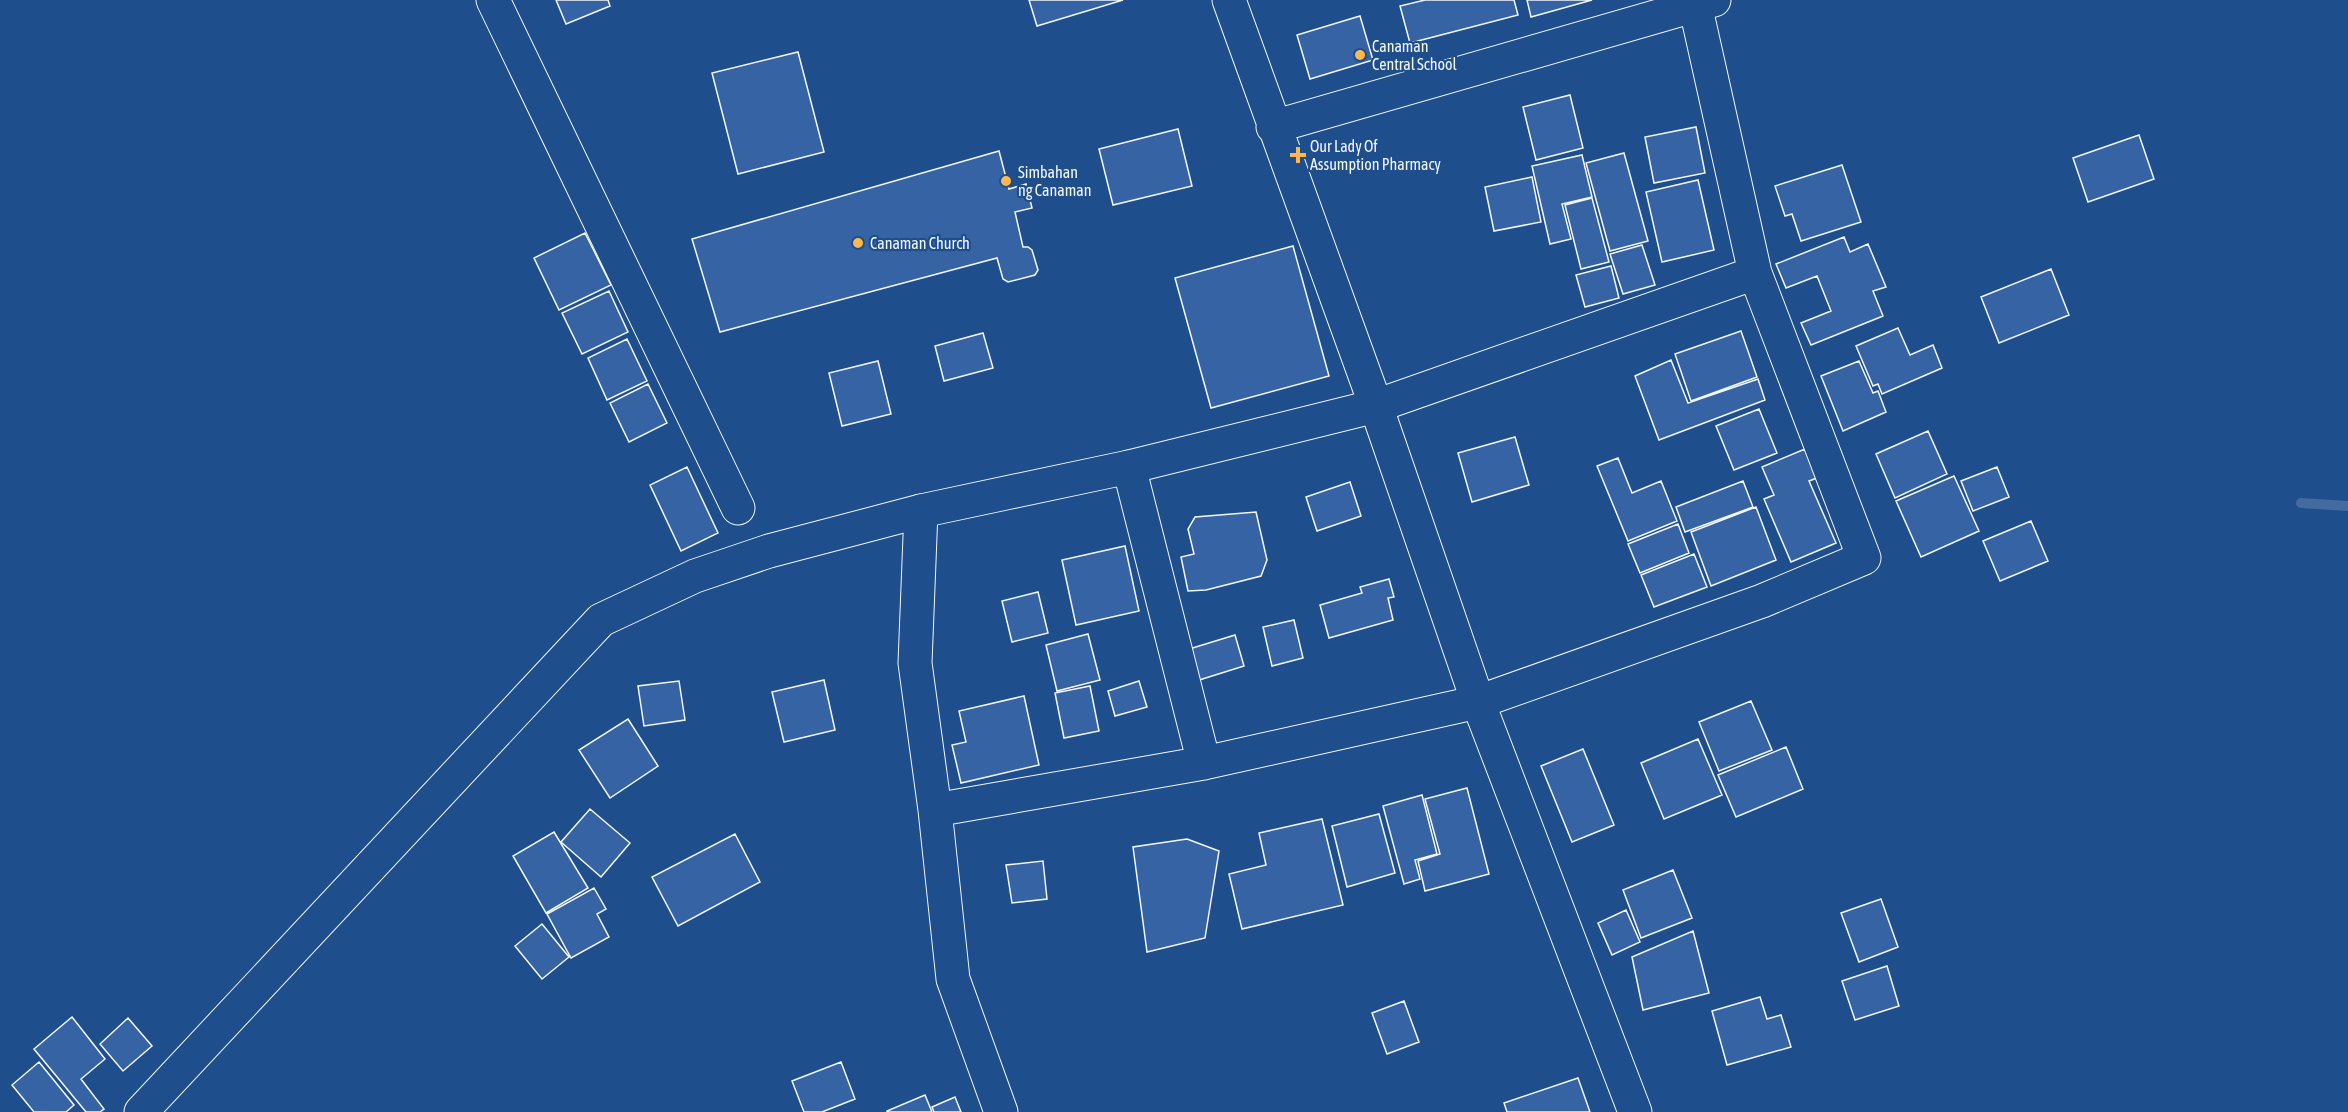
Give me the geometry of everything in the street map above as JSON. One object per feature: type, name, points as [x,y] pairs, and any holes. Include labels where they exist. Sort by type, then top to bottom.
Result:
[{"type":"street","points":[[493,0],[738,508]]},
{"type":"street","points":[[1228,0],[1376,406],[1478,702],[1635,1112]]},
{"type":"street","points":[[934,810],[1204,763],[1478,702],[1762,601],[1864,558],[1755,273],[1701,2],[1273,127]]},
{"type":"street","points":[[141,1112],[602,620],[695,576],[769,551],[921,511],[1129,467],[1376,406],[1755,273]]},
{"type":"street","points":[[1129,467],[1204,763]]},
{"type":"street","points":[[921,511],[915,663],[952,979],[1001,1112]]},
{"type":"building","points":[[556,0],[608,0],[610,6],[566,24]]},
{"type":"building","points":[[1029,0],[1123,0],[1037,26]]},
{"type":"building","points":[[1425,0],[1514,0],[1518,15],[1410,43],[1400,6]]},
{"type":"building","points":[[1527,0],[1592,0],[1531,17]]},
{"type":"building","points":[[1360,16],[1373,60],[1310,79],[1297,35]]},
{"type":"building","points":[[798,52],[824,152],[738,174],[712,73]]},
{"type":"building","points":[[1570,95],[1583,148],[1536,160],[1523,107]]},
{"type":"building","points":[[1696,127],[1705,173],[1654,183],[1645,137]]},
{"type":"building","points":[[1178,129],[1192,186],[1113,205],[1099,149]]},
{"type":"building","points":[[2139,135],[2154,179],[2088,202],[2073,158]]},
{"type":"building","name":"Canaman Church","points":[[999,151],[1009,189],[1026,184],[1032,208],[1015,212],[1023,247],[1032,250],[1038,270],[1035,275],[1008,282],[1003,279],[997,258],[720,332],[692,239]]},
{"type":"building","points":[[1624,153],[1648,241],[1610,251],[1586,163]]},
{"type":"building","points":[[1582,155],[1592,197],[1562,204],[1571,239],[1550,244],[1532,166]]},
{"type":"building","points":[[1842,165],[1861,222],[1801,241],[1792,214],[1785,216],[1775,186]]},
{"type":"building","points":[[1532,177],[1541,222],[1494,231],[1485,187]]},
{"type":"building","points":[[1698,180],[1714,250],[1662,262],[1646,192]]},
{"type":"building","points":[[1592,198],[1609,262],[1581,269],[1565,205]]},
{"type":"building","points":[[585,233],[611,285],[559,310],[534,258]]},
{"type":"building","points":[[1844,237],[1850,252],[1868,244],[1886,287],[1873,291],[1883,316],[1811,345],[1801,323],[1831,311],[1817,276],[1786,288],[1776,264]]},
{"type":"building","points":[[1642,245],[1655,285],[1623,294],[1610,254]]},
{"type":"building","points":[[1293,246],[1329,376],[1211,408],[1175,278]]},
{"type":"building","points":[[1611,266],[1619,298],[1585,307],[1576,275]]},
{"type":"building","points":[[2051,269],[2069,315],[1999,343],[1981,297]]},
{"type":"building","points":[[609,291],[628,332],[582,354],[562,313]]},
{"type":"building","points":[[1898,328],[1910,355],[1933,345],[1942,368],[1882,394],[1878,384],[1873,386],[1856,346]]},
{"type":"building","points":[[1741,331],[1757,377],[1691,401],[1675,354]]},
{"type":"building","points":[[983,333],[993,368],[944,381],[935,346]]},
{"type":"building","points":[[627,339],[647,381],[607,400],[588,358]]},
{"type":"building","points":[[1671,360],[1688,403],[1758,379],[1765,400],[1659,440],[1635,376]]},
{"type":"building","points":[[878,361],[891,414],[842,426],[829,373]]},
{"type":"building","points":[[1859,361],[1873,393],[1878,391],[1886,412],[1843,431],[1821,376]]},
{"type":"building","points":[[648,384],[667,423],[629,442],[610,403]]},
{"type":"building","points":[[1759,409],[1777,453],[1734,470],[1716,426]]},
{"type":"building","points":[[1928,431],[1947,474],[1895,498],[1876,454]]},
{"type":"building","points":[[1515,437],[1529,485],[1472,502],[1458,453]]},
{"type":"building","points":[[1805,449],[1817,478],[1809,481],[1836,543],[1791,562],[1764,499],[1774,495],[1762,467]]},
{"type":"building","points":[[1618,458],[1632,493],[1661,481],[1677,521],[1628,541],[1597,466]]},
{"type":"building","points":[[687,467],[718,533],[681,551],[650,485]]},
{"type":"building","points":[[1997,467],[2009,497],[1973,511],[1961,481]]},
{"type":"building","points":[[1954,476],[1979,531],[1921,557],[1896,501]]},
{"type":"building","points":[[1743,481],[1753,507],[1685,532],[1676,507]]},
{"type":"building","points":[[1350,482],[1361,516],[1317,531],[1306,497]]},
{"type":"building","points":[[1756,507],[1776,560],[1711,586],[1691,532]]},
{"type":"building","points":[[1256,512],[1267,560],[1261,576],[1206,590],[1188,591],[1181,557],[1194,554],[1188,529],[1195,517]]},
{"type":"building","points":[[2031,521],[2048,561],[2000,581],[1983,541]]},
{"type":"building","points":[[1678,524],[1689,553],[1640,573],[1628,544]]},
{"type":"building","points":[[1125,546],[1139,611],[1076,625],[1062,560]]},
{"type":"building","points":[[1694,554],[1707,587],[1654,607],[1641,575]]},
{"type":"building","points":[[1389,579],[1394,597],[1388,598],[1393,620],[1329,638],[1320,605],[1362,593],[1360,587]]},
{"type":"building","points":[[1038,592],[1048,633],[1012,642],[1002,601]]},
{"type":"building","points":[[1294,620],[1303,658],[1272,666],[1263,627]]},
{"type":"building","points":[[1088,634],[1100,680],[1057,691],[1046,645]]},
{"type":"building","points":[[1235,635],[1244,666],[1196,681],[1186,650]]},
{"type":"building","points":[[824,680],[835,730],[784,742],[772,692]]},
{"type":"building","points":[[679,681],[685,720],[644,726],[638,686]]},
{"type":"building","points":[[1139,681],[1147,707],[1115,716],[1108,691]]},
{"type":"building","points":[[1090,686],[1099,731],[1064,738],[1055,693]]},
{"type":"building","points":[[1024,696],[1039,765],[961,783],[952,745],[966,742],[959,711]]},
{"type":"building","points":[[1751,701],[1772,750],[1719,771],[1699,722]]},
{"type":"building","points":[[628,719],[658,766],[610,798],[579,750]]},
{"type":"building","points":[[1698,739],[1722,795],[1664,819],[1641,763]]},
{"type":"building","points":[[1786,747],[1803,789],[1736,817],[1718,775]]},
{"type":"building","points":[[1583,749],[1614,825],[1572,842],[1541,766]]},
{"type":"building","points":[[1467,788],[1489,874],[1425,891],[1418,861],[1440,854],[1425,799]]},
{"type":"building","points":[[1422,795],[1437,854],[1415,860],[1420,879],[1404,884],[1383,806]]},
{"type":"building","points":[[590,809],[630,843],[601,877],[561,842]]},
{"type":"building","points":[[1379,814],[1395,873],[1347,887],[1332,826]]},
{"type":"building","points":[[1322,819],[1343,905],[1242,929],[1229,874],[1266,865],[1259,833]]},
{"type":"building","points":[[554,832],[588,888],[546,913],[513,856]]},
{"type":"building","points":[[735,834],[760,882],[678,926],[652,877]]},
{"type":"building","points":[[1187,839],[1219,851],[1205,938],[1147,952],[1133,847]]},
{"type":"building","points":[[1043,861],[1047,899],[1012,903],[1006,865]]},
{"type":"building","points":[[1673,870],[1692,918],[1641,938],[1623,890]]},
{"type":"building","points":[[594,888],[606,909],[597,914],[609,937],[571,958],[547,914]]},
{"type":"building","points":[[1881,899],[1898,947],[1859,962],[1841,913]]},
{"type":"building","points":[[1626,910],[1640,942],[1612,955],[1598,923]]},
{"type":"building","points":[[542,924],[569,957],[542,979],[515,946]]},
{"type":"building","points":[[1693,931],[1709,993],[1643,1010],[1632,957]]},
{"type":"building","points":[[1887,966],[1899,1006],[1855,1020],[1842,981]]},
{"type":"building","points":[[1760,997],[1767,1019],[1781,1015],[1791,1047],[1727,1065],[1712,1011]]},
{"type":"building","points":[[1404,1001],[1419,1042],[1387,1054],[1372,1013]]},
{"type":"building","points":[[72,1017],[105,1059],[81,1079],[104,1109],[100,1112],[86,1112],[34,1049]]},
{"type":"building","points":[[128,1018],[152,1046],[123,1071],[100,1044]]},
{"type":"building","points":[[39,1062],[74,1105],[66,1112],[34,1112],[12,1085]]},
{"type":"building","points":[[841,1062],[855,1099],[822,1112],[804,1112],[792,1081]]},
{"type":"building","points":[[1578,1078],[1590,1112],[1507,1112],[1504,1103]]},
{"type":"building","points":[[925,1095],[932,1112],[887,1112],[887,1111]]},
{"type":"building","points":[[955,1097],[961,1112],[934,1112],[932,1107]]},
{"type":"waterway","points":[[2301,503],[2348,506]]},
{"type":"place","name":"Canaman Central School","points":[[1360,55]]},
{"type":"place","name":"Our Lady Of Assumption Pharmacy","points":[[1298,155]]},
{"type":"place","name":"Simbahan ng Canaman","points":[[1006,181]]},
{"type":"place","name":"Canaman Church","points":[[858,243]]}]
